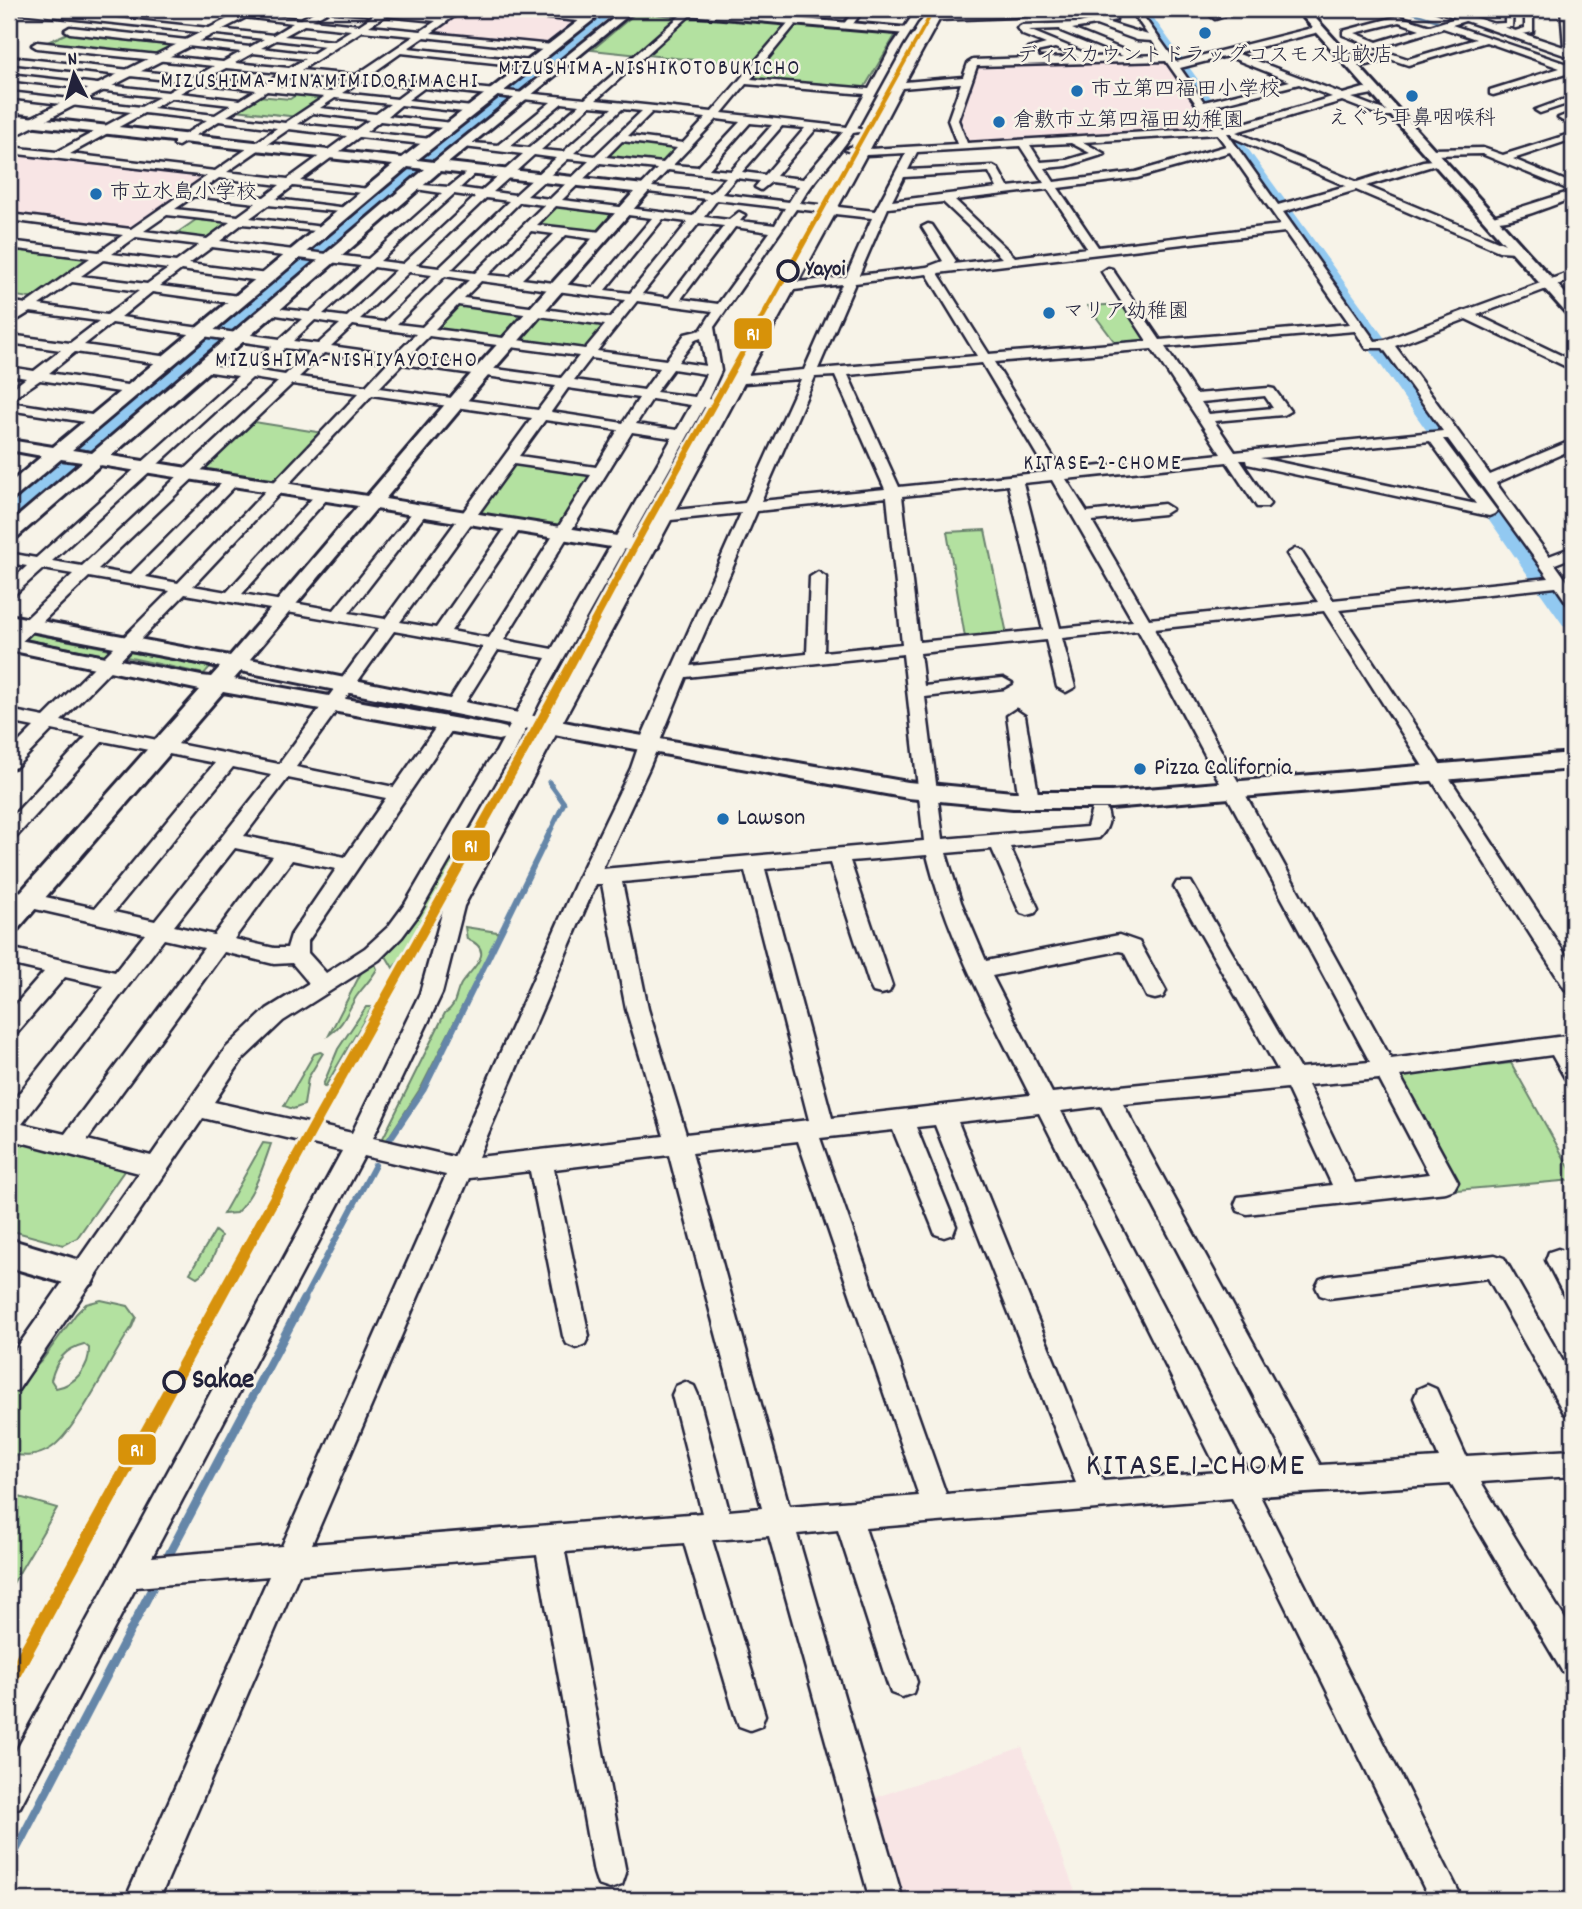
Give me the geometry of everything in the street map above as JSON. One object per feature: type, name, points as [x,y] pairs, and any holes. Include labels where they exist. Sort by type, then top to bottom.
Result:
[{"type":"main road","points":[[9,135],[256,9]]},
{"type":"main road","points":[[1437,9],[1494,29],[1516,40],[1537,42],[1568,59]]},
{"type":"street","points":[[11,9],[95,15],[211,32],[335,44]]},
{"type":"street","points":[[9,59],[95,15],[117,9]]},
{"type":"street","points":[[128,37],[185,9],[552,48]]},
{"type":"street","points":[[58,156],[326,9]]},
{"type":"street","points":[[334,9],[386,11],[445,19]]},
{"type":"street","points":[[9,321],[163,211],[460,9]]},
{"type":"street","points":[[484,9],[595,14]]},
{"type":"street","points":[[9,493],[76,456],[202,367],[232,337],[268,310],[313,255],[323,230],[369,192],[417,164],[464,144],[520,96],[631,9]]},
{"type":"street","points":[[653,9],[745,13],[793,22],[926,33]]},
{"type":"street","points":[[9,922],[18,898],[163,747],[534,312],[623,210],[715,116],[804,9]]},
{"type":"street","points":[[846,26],[860,9]]},
{"type":"street","points":[[9,1381],[234,1054],[275,1015],[372,954],[395,932],[412,909],[701,402],[714,371],[707,333],[719,308],[778,229],[806,183],[838,148],[907,31],[934,11],[1072,9]]},
{"type":"street","points":[[1090,9],[1113,18],[1058,27],[1022,28],[1026,33],[1094,60]]},
{"type":"street","points":[[1134,9],[1227,131],[1232,148],[1280,209],[1288,228],[1358,327],[1381,345],[1442,434],[1545,563],[1553,583],[1573,600]]},
{"type":"street","points":[[1215,16],[1243,9]]},
{"type":"street","points":[[1301,9],[1573,311]]},
{"type":"street","points":[[1396,9],[1444,23],[1494,29]]},
{"type":"street","points":[[1350,62],[1367,62],[1390,56],[1408,62],[1509,25],[1510,9]]},
{"type":"street","points":[[1565,9],[1568,59]]},
{"type":"street","points":[[451,715],[332,704],[105,665],[9,644],[19,623],[87,572],[484,194],[590,103],[691,10]]},
{"type":"street","points":[[182,141],[386,11]]},
{"type":"street","points":[[9,1796],[358,1144],[419,1022],[431,993],[454,905],[737,380],[790,288],[926,33],[934,11]]},
{"type":"street","points":[[413,186],[417,164],[431,142],[496,94],[595,14]]},
{"type":"street","points":[[1496,51],[1530,30],[1529,17]]},
{"type":"street","points":[[1427,27],[1429,31],[1377,45],[1346,33],[1399,19],[1427,27],[1465,18]]},
{"type":"street","points":[[1097,22],[1157,42]]},
{"type":"street","points":[[1058,27],[1129,55]]},
{"type":"street","points":[[963,146],[953,120],[973,63],[1116,59],[1175,63],[1227,53],[1320,29]]},
{"type":"street","points":[[21,46],[58,33],[128,37],[314,57]]},
{"type":"street","points":[[1516,40],[1568,59]]},
{"type":"street","points":[[453,64],[484,41]]},
{"type":"street","points":[[1116,59],[1157,42]]},
{"type":"street","points":[[37,45],[650,109],[678,116],[715,116],[850,130],[866,142],[913,150],[1227,131],[1375,90]]},
{"type":"street","points":[[1036,61],[1031,51],[1055,45]]},
{"type":"street","points":[[399,50],[531,64]]},
{"type":"street","points":[[9,95],[96,52]]},
{"type":"street","points":[[1227,53],[1385,114],[1396,114]]},
{"type":"street","points":[[9,59],[472,110]]},
{"type":"street","points":[[1493,92],[1568,59]]},
{"type":"street","points":[[9,76],[242,103]]},
{"type":"street","points":[[9,397],[323,157],[433,79]]},
{"type":"street","points":[[896,86],[966,80]]},
{"type":"street","points":[[743,81],[872,92]]},
{"type":"street","points":[[1206,105],[1299,81]]},
{"type":"street","points":[[9,95],[431,142]]},
{"type":"street","points":[[1540,110],[1573,99]]},
{"type":"street","points":[[501,148],[559,100]]},
{"type":"street","points":[[387,326],[518,198],[620,106]]},
{"type":"street","points":[[9,763],[181,589],[425,331],[574,180],[650,109]]},
{"type":"street","points":[[311,110],[452,125]]},
{"type":"street","points":[[701,171],[748,119]]},
{"type":"street","points":[[9,121],[323,157],[475,169],[830,210],[882,210],[946,198],[1136,175],[1232,148]]},
{"type":"street","points":[[9,1123],[284,771],[588,354],[715,197],[780,122]]},
{"type":"street","points":[[672,302],[749,201],[813,126]]},
{"type":"street","points":[[1227,131],[1503,248],[1517,248]]},
{"type":"street","points":[[946,135],[958,134]]},
{"type":"street","points":[[838,148],[866,142],[933,136]]},
{"type":"street","points":[[1503,159],[1573,136]]},
{"type":"street","points":[[619,138],[655,138],[685,146]]},
{"type":"street","points":[[1037,165],[1067,163],[1100,154],[1074,140]]},
{"type":"street","points":[[1023,143],[1095,251]]},
{"type":"street","points":[[464,144],[806,183]]},
{"type":"street","points":[[9,150],[369,192]]},
{"type":"street","points":[[142,1900],[463,1169],[599,877],[645,751],[809,373],[882,210],[913,150]]},
{"type":"street","points":[[1280,209],[1356,186],[1434,157],[1483,151],[1573,188]]},
{"type":"street","points":[[323,157],[344,163],[417,164]]},
{"type":"street","points":[[1521,167],[1534,163]]},
{"type":"street","points":[[9,590],[475,169]]},
{"type":"street","points":[[902,174],[993,169],[1004,191]]},
{"type":"street","points":[[9,534],[76,456],[98,420],[168,361],[207,333],[239,300],[267,278],[313,255],[413,186],[778,229]]},
{"type":"street","points":[[191,192],[347,211]]},
{"type":"street","points":[[1490,219],[1503,218],[1573,194]]},
{"type":"street","points":[[946,198],[1012,261]]},
{"type":"street","points":[[163,211],[323,230]]},
{"type":"street","points":[[596,292],[660,215]]},
{"type":"street","points":[[9,217],[719,308]]},
{"type":"street","points":[[9,253],[15,244],[55,223]]},
{"type":"street","points":[[527,227],[601,236]]},
{"type":"street","points":[[928,227],[950,261],[933,267],[933,271]]},
{"type":"street","points":[[790,288],[1288,228]]},
{"type":"street","points":[[513,281],[564,231]]},
{"type":"street","points":[[15,244],[267,278]]},
{"type":"street","points":[[933,271],[1082,517],[1143,625],[1239,797],[1446,1182],[1247,1203]]},
{"type":"street","points":[[1108,272],[1262,504]]},
{"type":"street","points":[[1381,345],[1573,275]]},
{"type":"street","points":[[70,278],[239,300]]},
{"type":"street","points":[[455,301],[614,322]]},
{"type":"street","points":[[9,305],[724,405]]},
{"type":"street","points":[[268,310],[714,371]]},
{"type":"street","points":[[1467,315],[1573,366]]},
{"type":"street","points":[[737,380],[1358,327]]},
{"type":"street","points":[[323,984],[297,955],[298,940],[451,715],[649,395],[690,337],[707,333]]},
{"type":"street","points":[[9,339],[168,361]]},
{"type":"street","points":[[202,367],[681,435]]},
{"type":"street","points":[[9,371],[133,390]]},
{"type":"street","points":[[840,371],[894,492],[934,847],[948,894],[980,970],[1045,1104],[1241,1484],[1447,1900]]},
{"type":"street","points":[[1192,399],[1269,392],[1283,411],[1206,418]]},
{"type":"street","points":[[9,406],[98,420]]},
{"type":"street","points":[[665,516],[1442,434]]},
{"type":"street","points":[[1485,491],[1573,444]]},
{"type":"street","points":[[9,445],[648,547]]},
{"type":"street","points":[[1232,457],[1489,511],[1485,491]]},
{"type":"street","points":[[510,459],[601,472]]},
{"type":"street","points":[[1014,479],[1066,687]]},
{"type":"street","points":[[134,580],[232,481]]},
{"type":"street","points":[[230,598],[321,496]]},
{"type":"street","points":[[1082,517],[1164,509]]},
{"type":"street","points":[[338,616],[420,512]]},
{"type":"street","points":[[440,634],[514,526]]},
{"type":"street","points":[[1545,563],[1573,552]]},
{"type":"street","points":[[1295,554],[1573,983]]},
{"type":"street","points":[[9,558],[558,655]]},
{"type":"street","points":[[815,658],[818,577]]},
{"type":"street","points":[[680,672],[1553,583]]},
{"type":"street","points":[[19,623],[346,684],[451,715],[548,734],[928,799],[1050,814],[1099,814],[1239,797],[1441,780],[1573,775]]},
{"type":"street","points":[[918,692],[1003,683]]},
{"type":"street","points":[[9,716],[399,794]]},
{"type":"street","points":[[1016,716],[1029,800]]},
{"type":"street","points":[[9,832],[99,734]]},
{"type":"street","points":[[100,916],[228,760]]},
{"type":"street","points":[[1441,780],[1573,761]]},
{"type":"street","points":[[928,799],[1111,800],[1239,797]]},
{"type":"street","points":[[599,877],[1092,833],[1098,827],[1099,814]]},
{"type":"street","points":[[229,840],[351,864]]},
{"type":"street","points":[[998,841],[1028,908]]},
{"type":"street","points":[[70,1145],[287,852]]},
{"type":"street","points":[[838,856],[881,986]]},
{"type":"street","points":[[753,863],[814,1129],[937,1508]]},
{"type":"street","points":[[599,877],[678,1145],[779,1520],[887,1900]]},
{"type":"street","points":[[1184,887],[1294,1079],[1348,1194]]},
{"type":"street","points":[[18,898],[274,956],[297,955]]},
{"type":"street","points":[[980,970],[1119,943],[1132,947],[1155,991]]},
{"type":"street","points":[[9,956],[118,981]]},
{"type":"street","points":[[9,1027],[60,968]]},
{"type":"street","points":[[197,1107],[463,1169],[1107,1096],[1385,1069],[1566,1045],[1573,1072]]},
{"type":"street","points":[[1107,1096],[1313,1480]]},
{"type":"street","points":[[943,1115],[1095,1496]]},
{"type":"street","points":[[901,1120],[944,1226]]},
{"type":"street","points":[[9,1130],[155,1167]]},
{"type":"street","points":[[540,1160],[576,1336]]},
{"type":"street","points":[[9,1253],[81,1274]]},
{"type":"street","points":[[1558,1260],[1573,1287]]},
{"type":"street","points":[[1329,1287],[1495,1266],[1573,1404]]},
{"type":"street","points":[[685,1395],[707,1526],[750,1715]]},
{"type":"street","points":[[1427,1398],[1458,1470],[1573,1660]]},
{"type":"street","points":[[128,1573],[1241,1484],[1573,1463]]},
{"type":"street","points":[[847,1515],[902,1682]]},
{"type":"street","points":[[548,1538],[610,1873]]},
{"type":"shaded area","points":[[464,9],[579,19],[545,45],[426,34]]},
{"type":"shaded area","name":"市立第四福田小学校","points":[[1165,58],[1213,128],[965,144],[956,123],[976,64]]},
{"type":"shaded area","name":"市立水島小学校","points":[[9,152],[212,175],[130,229],[9,214]]},
{"type":"shaded area","points":[[1022,1747],[1078,1900],[898,1900],[868,1800]]},
{"type":"green space","points":[[637,12],[681,16],[639,55],[592,50]]},
{"type":"green space","points":[[687,17],[785,26],[749,66],[647,55]]},
{"type":"green space","points":[[792,26],[896,34],[863,90],[748,80]]},
{"type":"green space","points":[[72,31],[175,44],[148,57],[43,44]]},
{"type":"green space","points":[[299,93],[328,96],[298,117],[236,110],[258,96],[290,99]]},
{"type":"green space","points":[[622,140],[678,146],[659,165],[601,158]]},
{"type":"green space","points":[[555,204],[615,212],[596,233],[533,226]]},
{"type":"green space","points":[[200,217],[234,221],[209,239],[174,235]]},
{"type":"green space","points":[[25,247],[96,256],[36,299],[9,295],[9,258]]},
{"type":"green space","points":[[458,303],[525,313],[500,340],[432,330]]},
{"type":"green space","points":[[1125,304],[1150,340],[1146,343],[1117,345],[1088,306]]},
{"type":"green space","points":[[540,315],[607,323],[585,351],[516,342]]},
{"type":"green space","points":[[248,421],[323,433],[274,482],[196,470]]},
{"type":"green space","points":[[514,461],[593,474],[558,528],[475,514]]},
{"type":"green space","points":[[985,530],[1007,634],[965,637],[947,532]]},
{"type":"green space","points":[[30,633],[115,650],[109,656],[24,639]]},
{"type":"green space","points":[[130,652],[210,667],[204,674],[122,656]]},
{"type":"green space","points":[[472,826],[476,826],[406,952],[393,968],[386,956],[388,952],[427,901],[444,867]]},
{"type":"green space","points":[[465,927],[497,932],[498,936],[422,1086],[385,1143],[381,1142],[445,1013],[454,1003],[461,984],[479,961],[480,949],[467,939]]},
{"type":"green space","points":[[368,964],[375,964],[377,969],[356,997],[342,1023],[329,1035],[362,971]]},
{"type":"green space","points":[[366,1007],[372,1007],[325,1087],[323,1085],[338,1049]]},
{"type":"green space","points":[[323,1053],[308,1078],[304,1105],[293,1109],[284,1106],[314,1054]]},
{"type":"green space","points":[[1511,1063],[1573,1174],[1573,1180],[1457,1190],[1400,1076]]},
{"type":"green space","points":[[9,1137],[126,1168],[77,1238],[63,1245],[9,1230]]},
{"type":"green space","points":[[263,1143],[271,1144],[253,1189],[236,1213],[223,1214]]},
{"type":"green space","points":[[215,1231],[221,1236],[217,1247],[209,1265],[197,1277],[190,1273]]},
{"type":"green space","points":[[101,1300],[128,1306],[136,1317],[82,1410],[61,1439],[51,1448],[36,1455],[9,1454],[9,1396],[42,1360],[86,1304]],"holes":[[[84,1344],[89,1348],[87,1362],[80,1374],[69,1383],[56,1388],[51,1380],[62,1357],[77,1346]]]},
{"type":"green space","points":[[9,1494],[57,1508],[9,1590]]},
{"type":"waterway","points":[[9,508],[425,159],[611,9]]},
{"type":"waterway","points":[[372,209],[617,9]]},
{"type":"waterway","points":[[1139,9],[1573,619]]},
{"type":"waterway","points":[[1402,9],[1450,25]]},
{"type":"waterway","points":[[1500,26],[1573,50]]},
{"type":"waterway","points":[[50,480],[374,207]]},
{"type":"waterway","points":[[9,515],[52,479]]},
{"type":"waterway","points":[[548,836],[564,803],[549,782]]},
{"type":"waterway","points":[[388,1142],[424,1089],[549,834]]},
{"type":"waterway","points":[[303,1301],[375,1165]]},
{"type":"waterway","points":[[165,1562],[304,1299]]},
{"type":"waterway","points":[[9,1863],[155,1583]]},
{"type":"transit line","name":"R1","points":[[9,1683],[320,1115],[934,9]]},
{"type":"place","name":"ディスカウントドラッグコスモス北畝店","points":[[1205,33]]},
{"type":"place","name":"市立第四福田小学校","points":[[1077,91]]},
{"type":"place","name":"えぐち耳鼻咽喉科","points":[[1412,96]]},
{"type":"place","name":"倉敷市立第四福田幼稚園","points":[[999,122]]},
{"type":"place","name":"市立水島小学校","points":[[96,194]]},
{"type":"place","name":"Yayoi","points":[[788,271]]},
{"type":"place","name":"マリア幼稚園","points":[[1049,313]]},
{"type":"place","name":"Pizza California","points":[[1140,769]]},
{"type":"place","name":"Lawson","points":[[723,819]]},
{"type":"place","name":"Sakae","points":[[174,1382]]},
{"type":"district","name":"MIZUSHIMA-NISHIKOTOBUKICHO","points":[[650,70]]},
{"type":"district","name":"MIZUSHIMA-MINAMIMIDORIMACHI","points":[[320,83]]},
{"type":"district","name":"MIZUSHIMA-NISHIYAYOICHO","points":[[347,362]]},
{"type":"district","name":"KITASE 2-CHOME","points":[[1103,465]]},
{"type":"district","name":"KITASE 1-CHOME","points":[[1196,1468]]}]
